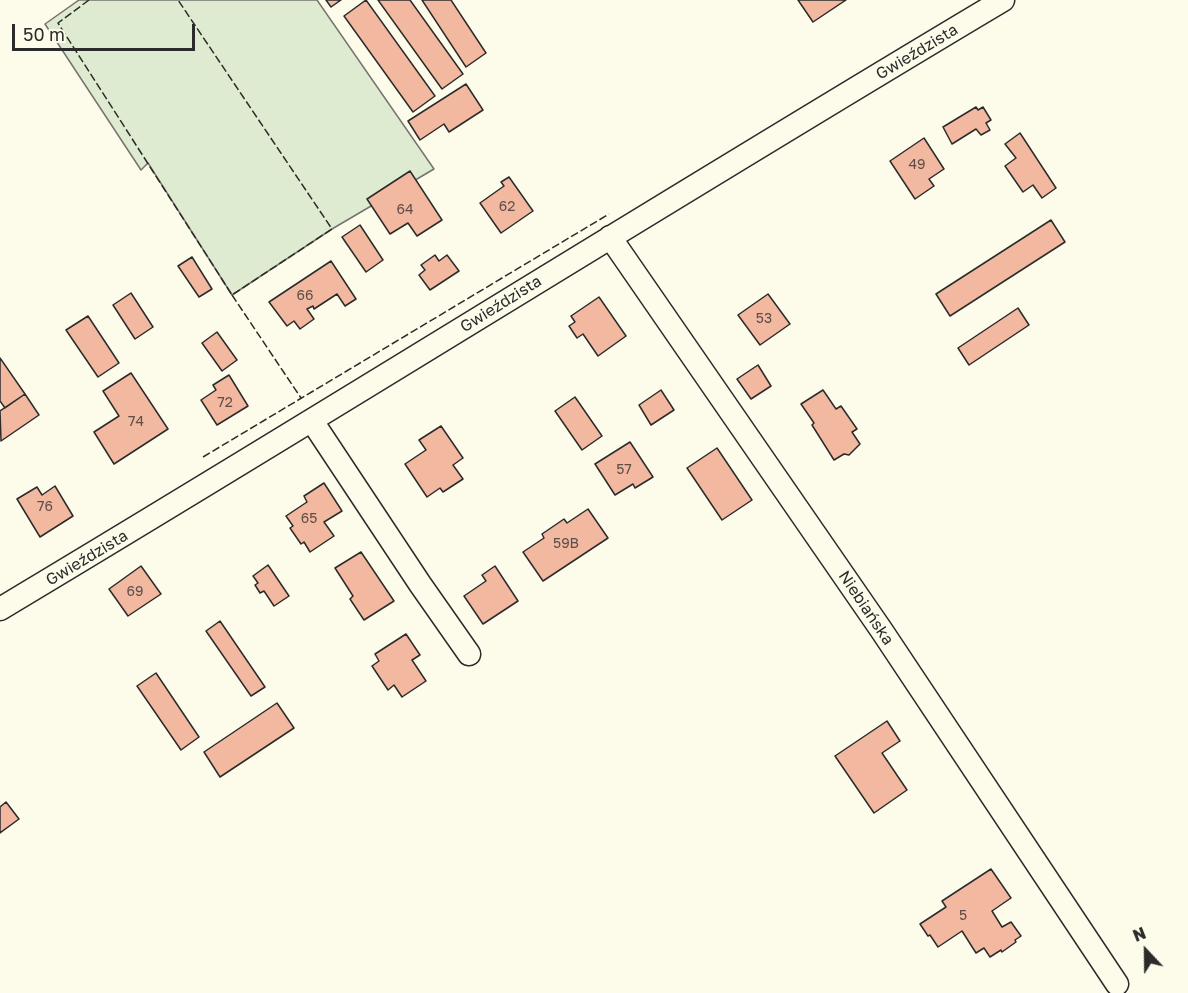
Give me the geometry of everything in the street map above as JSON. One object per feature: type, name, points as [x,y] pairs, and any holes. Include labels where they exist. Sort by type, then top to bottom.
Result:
[{"type":"street","name":"Gwieździsta","points":[[0,609],[1003,0]]},
{"type":"street","name":"Niebiańska","points":[[610,237],[882,631],[1116,984]]},
{"type":"street","points":[[312,421],[469,654]]},
{"type":"green space","points":[[79,0],[317,0],[434,169],[332,229],[232,295],[148,163],[141,170],[45,24]]},
{"type":"building","points":[[326,0],[341,0],[331,7]]},
{"type":"building","points":[[366,0],[435,96],[413,112],[344,16]]},
{"type":"building","points":[[378,0],[410,0],[463,74],[442,89]]},
{"type":"building","points":[[422,0],[451,0],[486,53],[466,67]]},
{"type":"building","points":[[798,0],[846,0],[813,22]]},
{"type":"building","points":[[466,84],[483,110],[449,132],[444,124],[420,140],[408,121]]},
{"type":"building","points":[[976,107],[978,110],[983,107],[991,120],[986,123],[990,130],[981,135],[976,129],[952,144],[943,127]]},
{"type":"building","points":[[1020,133],[1056,188],[1042,198],[1033,185],[1023,192],[1005,166],[1016,158],[1005,144]]},
{"type":"building","points":[[924,138],[944,169],[929,179],[934,186],[915,199],[890,161]]},
{"type":"building","points":[[410,171],[442,220],[417,236],[408,223],[390,234],[367,199]]},
{"type":"building","points":[[509,177],[533,211],[501,233],[480,203],[504,186],[501,182]]},
{"type":"building","points":[[1051,220],[1065,242],[950,316],[936,294]]},
{"type":"building","points":[[360,225],[383,260],[366,272],[342,237]]},
{"type":"building","points":[[435,255],[439,261],[447,255],[459,271],[430,290],[419,275],[425,270],[421,265]]},
{"type":"building","points":[[192,257],[212,289],[199,297],[178,266]]},
{"type":"building","points":[[331,261],[356,299],[345,306],[337,294],[314,309],[313,306],[307,309],[314,319],[300,329],[294,321],[287,326],[269,302]]},
{"type":"building","points":[[131,293],[153,327],[135,339],[113,305]]},
{"type":"building","points":[[768,294],[790,324],[760,345],[738,315]]},
{"type":"building","points":[[599,297],[626,336],[598,356],[583,334],[577,338],[569,326],[575,322],[571,316]]},
{"type":"building","points":[[1018,308],[1029,325],[969,365],[958,348]]},
{"type":"building","points":[[88,316],[119,363],[98,377],[66,330]]},
{"type":"building","points":[[217,332],[237,360],[222,371],[202,343]]},
{"type":"building","points":[[0,358],[25,394],[5,408],[0,401]]},
{"type":"building","points":[[758,365],[771,386],[751,399],[737,379]]},
{"type":"building","points":[[131,373],[168,429],[114,464],[94,432],[119,416],[103,391]]},
{"type":"building","points":[[229,375],[248,406],[217,425],[201,400],[216,390],[213,385]]},
{"type":"building","points":[[661,390],[674,410],[651,425],[639,405]]},
{"type":"building","points":[[823,390],[836,409],[841,406],[857,429],[852,432],[860,444],[849,455],[844,454],[834,460],[801,404]]},
{"type":"building","points":[[25,394],[39,415],[1,441],[0,411]]},
{"type":"building","points":[[575,397],[602,436],[582,450],[555,411]]},
{"type":"building","points":[[441,426],[463,458],[453,465],[463,479],[443,492],[440,488],[427,497],[405,464],[426,450],[419,440]]},
{"type":"building","points":[[630,442],[653,477],[635,488],[633,484],[615,495],[595,464]]},
{"type":"building","points":[[717,448],[752,500],[722,520],[687,468]]},
{"type":"building","points":[[324,483],[342,511],[324,522],[334,536],[310,552],[290,528],[293,526],[286,516],[307,502],[304,496]]},
{"type":"building","points":[[55,486],[73,516],[40,537],[17,499],[37,487],[42,495]]},
{"type":"building","points":[[588,509],[608,538],[543,581],[523,552],[544,538],[542,534],[564,519],[567,523]]},
{"type":"building","points":[[361,552],[394,601],[364,620],[350,599],[353,596],[335,568]]},
{"type":"building","points":[[268,565],[289,596],[274,606],[264,591],[260,593],[255,585],[258,583],[253,576]]},
{"type":"building","points":[[141,566],[161,594],[128,616],[109,589]]},
{"type":"building","points":[[495,566],[518,601],[483,624],[464,596],[486,581],[482,575]]},
{"type":"building","points":[[220,621],[265,687],[251,696],[206,631]]},
{"type":"building","points":[[406,634],[420,655],[412,660],[426,681],[402,697],[394,685],[388,690],[372,666],[379,661],[375,654]]},
{"type":"building","points":[[156,673],[199,737],[181,750],[137,686]]},
{"type":"building","points":[[277,703],[294,728],[220,777],[204,752]]},
{"type":"building","points":[[887,721],[900,741],[882,753],[907,790],[874,813],[835,756]]},
{"type":"building","points":[[6,802],[19,819],[0,833],[0,807]]},
{"type":"building","points":[[991,869],[1011,898],[992,911],[1002,927],[1011,922],[1021,936],[1002,952],[1001,950],[990,957],[984,948],[976,953],[962,931],[938,947],[920,924],[946,907],[942,901]]},
{"type":"fence","points":[[89,0],[58,23],[232,295],[332,229],[178,0]]},
{"type":"fence","points":[[203,457],[609,214]]},
{"type":"fence","points":[[232,295],[301,398]]}]
